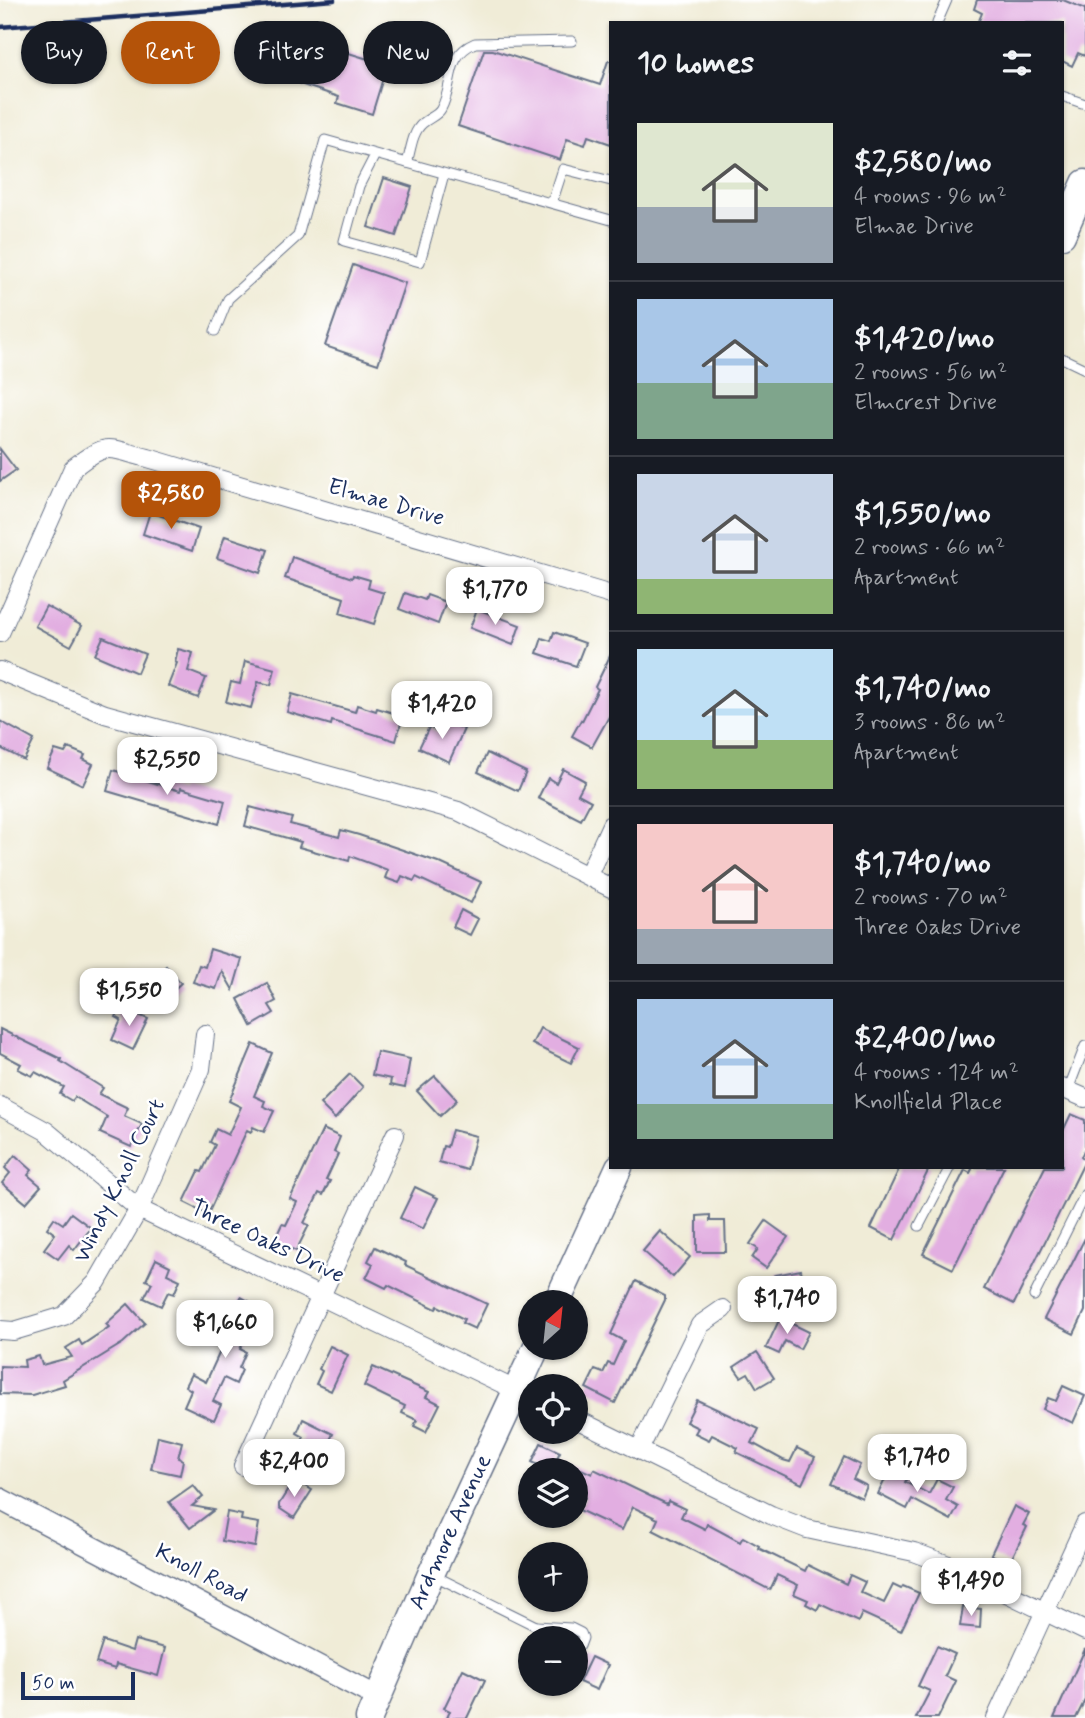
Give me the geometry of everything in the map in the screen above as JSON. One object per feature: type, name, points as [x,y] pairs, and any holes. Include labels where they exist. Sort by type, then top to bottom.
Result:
[{"type":"main road","points":[[1064,231],[1083,192]]},
{"type":"main road","points":[[563,1290],[619,1169]]},
{"type":"main road","name":"Ardmore Avenue","points":[[373,1707],[431,1574],[518,1403]]},
{"type":"street","name":"Elmae Drive","points":[[0,633],[73,468],[104,448],[148,458],[609,594]]},
{"type":"street","points":[[0,671],[105,714],[458,811],[609,887]]},
{"type":"street","points":[[588,875],[609,829]]},
{"type":"street","name":"Windy Knoll Court","points":[[0,1330],[15,1331],[64,1316],[97,1282],[139,1209],[201,1069],[205,1034]]},
{"type":"street","points":[[1065,1089],[1085,1098]]},
{"type":"street","name":"Three Oaks Drive","points":[[0,1106],[46,1131],[139,1209],[518,1391]]},
{"type":"street","points":[[243,1466],[395,1135]]},
{"type":"street","points":[[639,1450],[700,1325],[723,1309]]},
{"type":"street","points":[[588,1425],[771,1515],[807,1529],[914,1552],[951,1566],[1085,1631]]},
{"type":"street","name":"Knoll Road","points":[[0,1499],[373,1707]]},
{"type":"street","points":[[996,1718],[1085,1524]]},
{"type":"lane","points":[[938,21],[947,0]]},
{"type":"lane","points":[[407,163],[415,134],[421,124],[440,111],[456,58],[464,48],[475,43],[572,41]]},
{"type":"lane","points":[[1064,97],[1085,104]]},
{"type":"lane","points":[[215,331],[228,299],[298,236],[325,141],[609,219]]},
{"type":"lane","points":[[375,155],[359,186],[344,241],[420,262],[444,174]]},
{"type":"lane","points":[[552,203],[563,169],[609,180]]},
{"type":"lane","points":[[1064,359],[1085,369]]},
{"type":"lane","points":[[1065,1089],[1085,1045]]},
{"type":"lane","points":[[919,1226],[949,1169]]},
{"type":"lane","points":[[1034,1296],[1085,1194]]},
{"type":"lane","points":[[431,1574],[536,1626]]},
{"type":"building","points":[[977,0],[1063,0],[1085,9],[1085,56],[1078,53],[1072,66],[1064,62],[1064,21],[979,21],[982,13],[974,9]]},
{"type":"building","points":[[484,50],[493,50],[600,85],[609,61],[609,143],[588,136],[585,145],[567,139],[560,160],[458,126]]},
{"type":"building","points":[[349,53],[363,58],[363,84],[381,84],[372,114],[337,103],[339,97],[300,84],[349,84]]},
{"type":"building","points":[[384,178],[412,187],[396,236],[368,227]]},
{"type":"building","points":[[353,265],[405,283],[378,364],[325,346]]},
{"type":"building","points":[[0,449],[16,470],[0,481]]},
{"type":"building","points":[[150,512],[199,529],[192,551],[143,534]]},
{"type":"building","points":[[225,536],[268,550],[260,573],[217,558]]},
{"type":"building","points":[[292,557],[352,578],[353,575],[370,580],[368,588],[384,593],[374,624],[340,613],[344,598],[285,578]]},
{"type":"building","points":[[405,593],[425,600],[427,595],[446,602],[438,624],[399,609]]},
{"type":"building","points":[[46,606],[82,626],[71,646],[35,626]]},
{"type":"building","points":[[477,609],[520,625],[513,645],[470,628]]},
{"type":"building","points":[[554,632],[585,643],[576,666],[537,653],[542,638],[551,641]]},
{"type":"building","points":[[103,637],[145,654],[137,673],[95,655]]},
{"type":"building","points":[[178,649],[193,653],[188,671],[206,678],[198,698],[168,686],[177,663]]},
{"type":"building","points":[[609,658],[609,717],[592,747],[572,736],[598,689],[595,687]]},
{"type":"building","points":[[245,661],[275,669],[271,685],[258,682],[251,708],[226,702],[231,682],[240,684]]},
{"type":"building","points":[[292,694],[355,712],[357,705],[403,716],[396,741],[332,721],[331,725],[287,712]]},
{"type":"building","points":[[0,721],[34,740],[24,760],[0,748]]},
{"type":"building","points":[[447,721],[464,729],[449,762],[419,748],[429,727],[442,733]]},
{"type":"building","points":[[68,748],[85,755],[83,759],[93,764],[83,785],[47,768],[55,750],[65,753]]},
{"type":"building","points":[[487,753],[526,772],[518,791],[478,772]]},
{"type":"building","points":[[563,769],[585,781],[578,794],[591,801],[581,820],[538,798],[548,778],[556,783]]},
{"type":"building","points":[[113,770],[180,791],[181,788],[225,801],[219,824],[107,791]]},
{"type":"building","points":[[250,807],[292,818],[290,824],[339,837],[341,830],[359,835],[438,862],[481,882],[471,903],[416,877],[414,881],[402,876],[399,883],[385,878],[388,870],[350,856],[349,861],[299,847],[301,842],[245,826]]},
{"type":"building","points":[[461,910],[478,919],[470,935],[453,927]]},
{"type":"building","points":[[210,949],[242,959],[233,990],[222,971],[216,989],[193,982],[199,965],[205,967]]},
{"type":"building","points":[[166,966],[181,983],[158,1004],[142,988]]},
{"type":"building","points":[[267,983],[276,1001],[269,1005],[274,1013],[252,1026],[238,999]]},
{"type":"building","points":[[121,1007],[148,1019],[133,1050],[112,1040],[121,1020],[116,1017]]},
{"type":"building","points":[[540,1028],[579,1047],[571,1063],[532,1044]]},
{"type":"building","points":[[0,1029],[61,1059],[60,1061],[103,1088],[99,1094],[128,1108],[124,1116],[142,1124],[131,1147],[100,1133],[107,1117],[75,1097],[72,1101],[60,1094],[64,1087],[35,1072],[32,1076],[18,1069],[21,1064],[0,1053]]},
{"type":"building","points":[[253,1044],[272,1053],[254,1096],[265,1101],[263,1106],[274,1111],[264,1132],[253,1127],[251,1132],[247,1130],[208,1214],[184,1202],[215,1145],[210,1142],[216,1129],[228,1135],[241,1107],[229,1101]]},
{"type":"building","points":[[377,1052],[410,1059],[405,1088],[390,1085],[391,1079],[372,1075]]},
{"type":"building","points":[[350,1074],[363,1087],[335,1119],[320,1104]]},
{"type":"building","points":[[435,1076],[457,1100],[440,1116],[417,1091]]},
{"type":"building","points":[[1071,1114],[1085,1120],[1085,1148],[1081,1157],[1085,1161],[1014,1304],[984,1289],[1044,1169],[1064,1169],[1064,1129]]},
{"type":"building","points":[[323,1129],[340,1137],[334,1152],[338,1154],[326,1180],[330,1181],[323,1195],[319,1193],[304,1223],[309,1225],[296,1251],[274,1241],[282,1224],[286,1225],[297,1202],[290,1199]]},
{"type":"building","points":[[452,1130],[476,1136],[467,1170],[439,1162],[443,1146],[447,1147]]},
{"type":"building","points":[[15,1155],[32,1170],[28,1175],[41,1186],[26,1203],[2,1183],[10,1173],[5,1168]]},
{"type":"building","points":[[899,1169],[929,1169],[894,1240],[871,1228]]},
{"type":"building","points":[[972,1169],[1003,1169],[953,1269],[923,1254],[965,1170],[970,1173]]},
{"type":"building","points":[[415,1187],[438,1198],[423,1229],[400,1218]]},
{"type":"building","points":[[71,1213],[91,1228],[74,1250],[69,1245],[58,1259],[44,1249],[55,1234],[47,1228],[54,1218],[63,1224]]},
{"type":"building","points":[[710,1215],[710,1221],[725,1221],[726,1252],[697,1252],[697,1216]]},
{"type":"building","points":[[766,1221],[788,1237],[766,1268],[752,1258],[758,1249],[750,1244]]},
{"type":"building","points":[[660,1231],[690,1257],[673,1277],[643,1251]]},
{"type":"building","points":[[1085,1238],[1085,1311],[1074,1334],[1044,1319]]},
{"type":"building","points":[[375,1247],[406,1262],[405,1265],[487,1304],[475,1329],[462,1323],[464,1319],[438,1306],[436,1309],[388,1285],[386,1288],[366,1278],[373,1264],[368,1261]]},
{"type":"building","points":[[156,1259],[170,1266],[167,1274],[180,1280],[174,1294],[168,1292],[161,1306],[144,1298],[152,1283],[146,1280]]},
{"type":"building","points":[[801,1270],[807,1298],[778,1304],[775,1289],[790,1286],[775,1275]]},
{"type":"building","points":[[636,1281],[665,1296],[615,1403],[588,1389],[595,1370],[603,1373],[608,1363],[613,1365],[624,1341],[611,1334]]},
{"type":"building","points":[[241,1297],[269,1312],[263,1325],[255,1321],[240,1349],[246,1352],[236,1384],[224,1378],[213,1401],[221,1405],[214,1420],[184,1406],[191,1390],[185,1386],[191,1374],[206,1382],[229,1332],[225,1330]]},
{"type":"building","points":[[128,1304],[145,1323],[123,1343],[63,1380],[65,1385],[32,1395],[0,1394],[0,1366],[25,1367],[24,1360],[39,1356],[42,1365],[72,1357],[66,1348],[79,1340],[82,1345],[109,1327],[106,1324]]},
{"type":"building","points":[[780,1318],[809,1332],[800,1349],[785,1341],[779,1354],[766,1348]]},
{"type":"building","points":[[330,1346],[348,1355],[331,1391],[316,1384],[322,1371],[319,1369]]},
{"type":"building","points":[[757,1352],[774,1378],[757,1388],[748,1373],[741,1377],[734,1367]]},
{"type":"building","points":[[373,1367],[429,1392],[426,1397],[440,1404],[426,1432],[414,1426],[417,1420],[402,1413],[405,1406],[364,1386]]},
{"type":"building","points":[[1063,1386],[1085,1396],[1073,1423],[1043,1409],[1048,1398],[1056,1401]]},
{"type":"building","points":[[697,1400],[759,1429],[752,1443],[783,1460],[790,1462],[797,1448],[815,1457],[802,1484],[736,1452],[738,1448],[712,1435],[709,1440],[695,1433],[698,1428],[686,1422]]},
{"type":"building","points":[[303,1419],[333,1434],[319,1462],[297,1451],[304,1437],[297,1433]]},
{"type":"building","points":[[158,1436],[182,1442],[178,1458],[183,1460],[180,1475],[151,1469]]},
{"type":"building","points":[[541,1444],[560,1452],[557,1458],[534,1458]]},
{"type":"building","points":[[844,1457],[860,1465],[853,1479],[867,1486],[862,1498],[831,1484]]},
{"type":"building","points":[[891,1467],[909,1475],[905,1482],[929,1494],[937,1479],[953,1487],[946,1500],[958,1507],[951,1520],[912,1499],[907,1509],[878,1494]]},
{"type":"building","points":[[594,1469],[667,1504],[668,1501],[685,1509],[681,1517],[705,1529],[707,1524],[740,1542],[743,1537],[759,1546],[758,1548],[805,1571],[808,1565],[846,1584],[850,1575],[865,1582],[860,1592],[884,1603],[893,1585],[919,1593],[901,1631],[862,1613],[858,1622],[820,1604],[817,1610],[806,1604],[808,1600],[794,1594],[798,1585],[777,1575],[770,1590],[653,1530],[658,1519],[633,1507],[622,1530],[588,1514],[588,1472],[592,1474]]},
{"type":"building","points":[[294,1480],[312,1490],[294,1518],[279,1508],[279,1504]]},
{"type":"building","points":[[193,1485],[203,1497],[192,1506],[214,1510],[190,1528],[169,1502]]},
{"type":"building","points":[[1014,1506],[1029,1514],[1023,1525],[1027,1527],[1009,1564],[991,1554]]},
{"type":"building","points":[[227,1512],[242,1515],[241,1520],[259,1523],[255,1547],[222,1541]]},
{"type":"building","points":[[963,1607],[981,1609],[980,1628],[960,1626]]},
{"type":"building","points":[[135,1640],[165,1648],[158,1676],[116,1664],[115,1669],[96,1663],[103,1641],[132,1651]]},
{"type":"building","points":[[937,1646],[955,1654],[945,1676],[956,1681],[938,1718],[916,1718],[930,1691],[918,1686]]},
{"type":"building","points":[[1085,1649],[1085,1700],[1076,1718],[1054,1718]]},
{"type":"building","points":[[591,1657],[608,1665],[597,1690],[588,1686],[588,1663]]},
{"type":"building","points":[[463,1669],[485,1680],[467,1718],[447,1718],[450,1711],[444,1708]]},
{"type":"railway","points":[[0,27],[334,0]]}]
